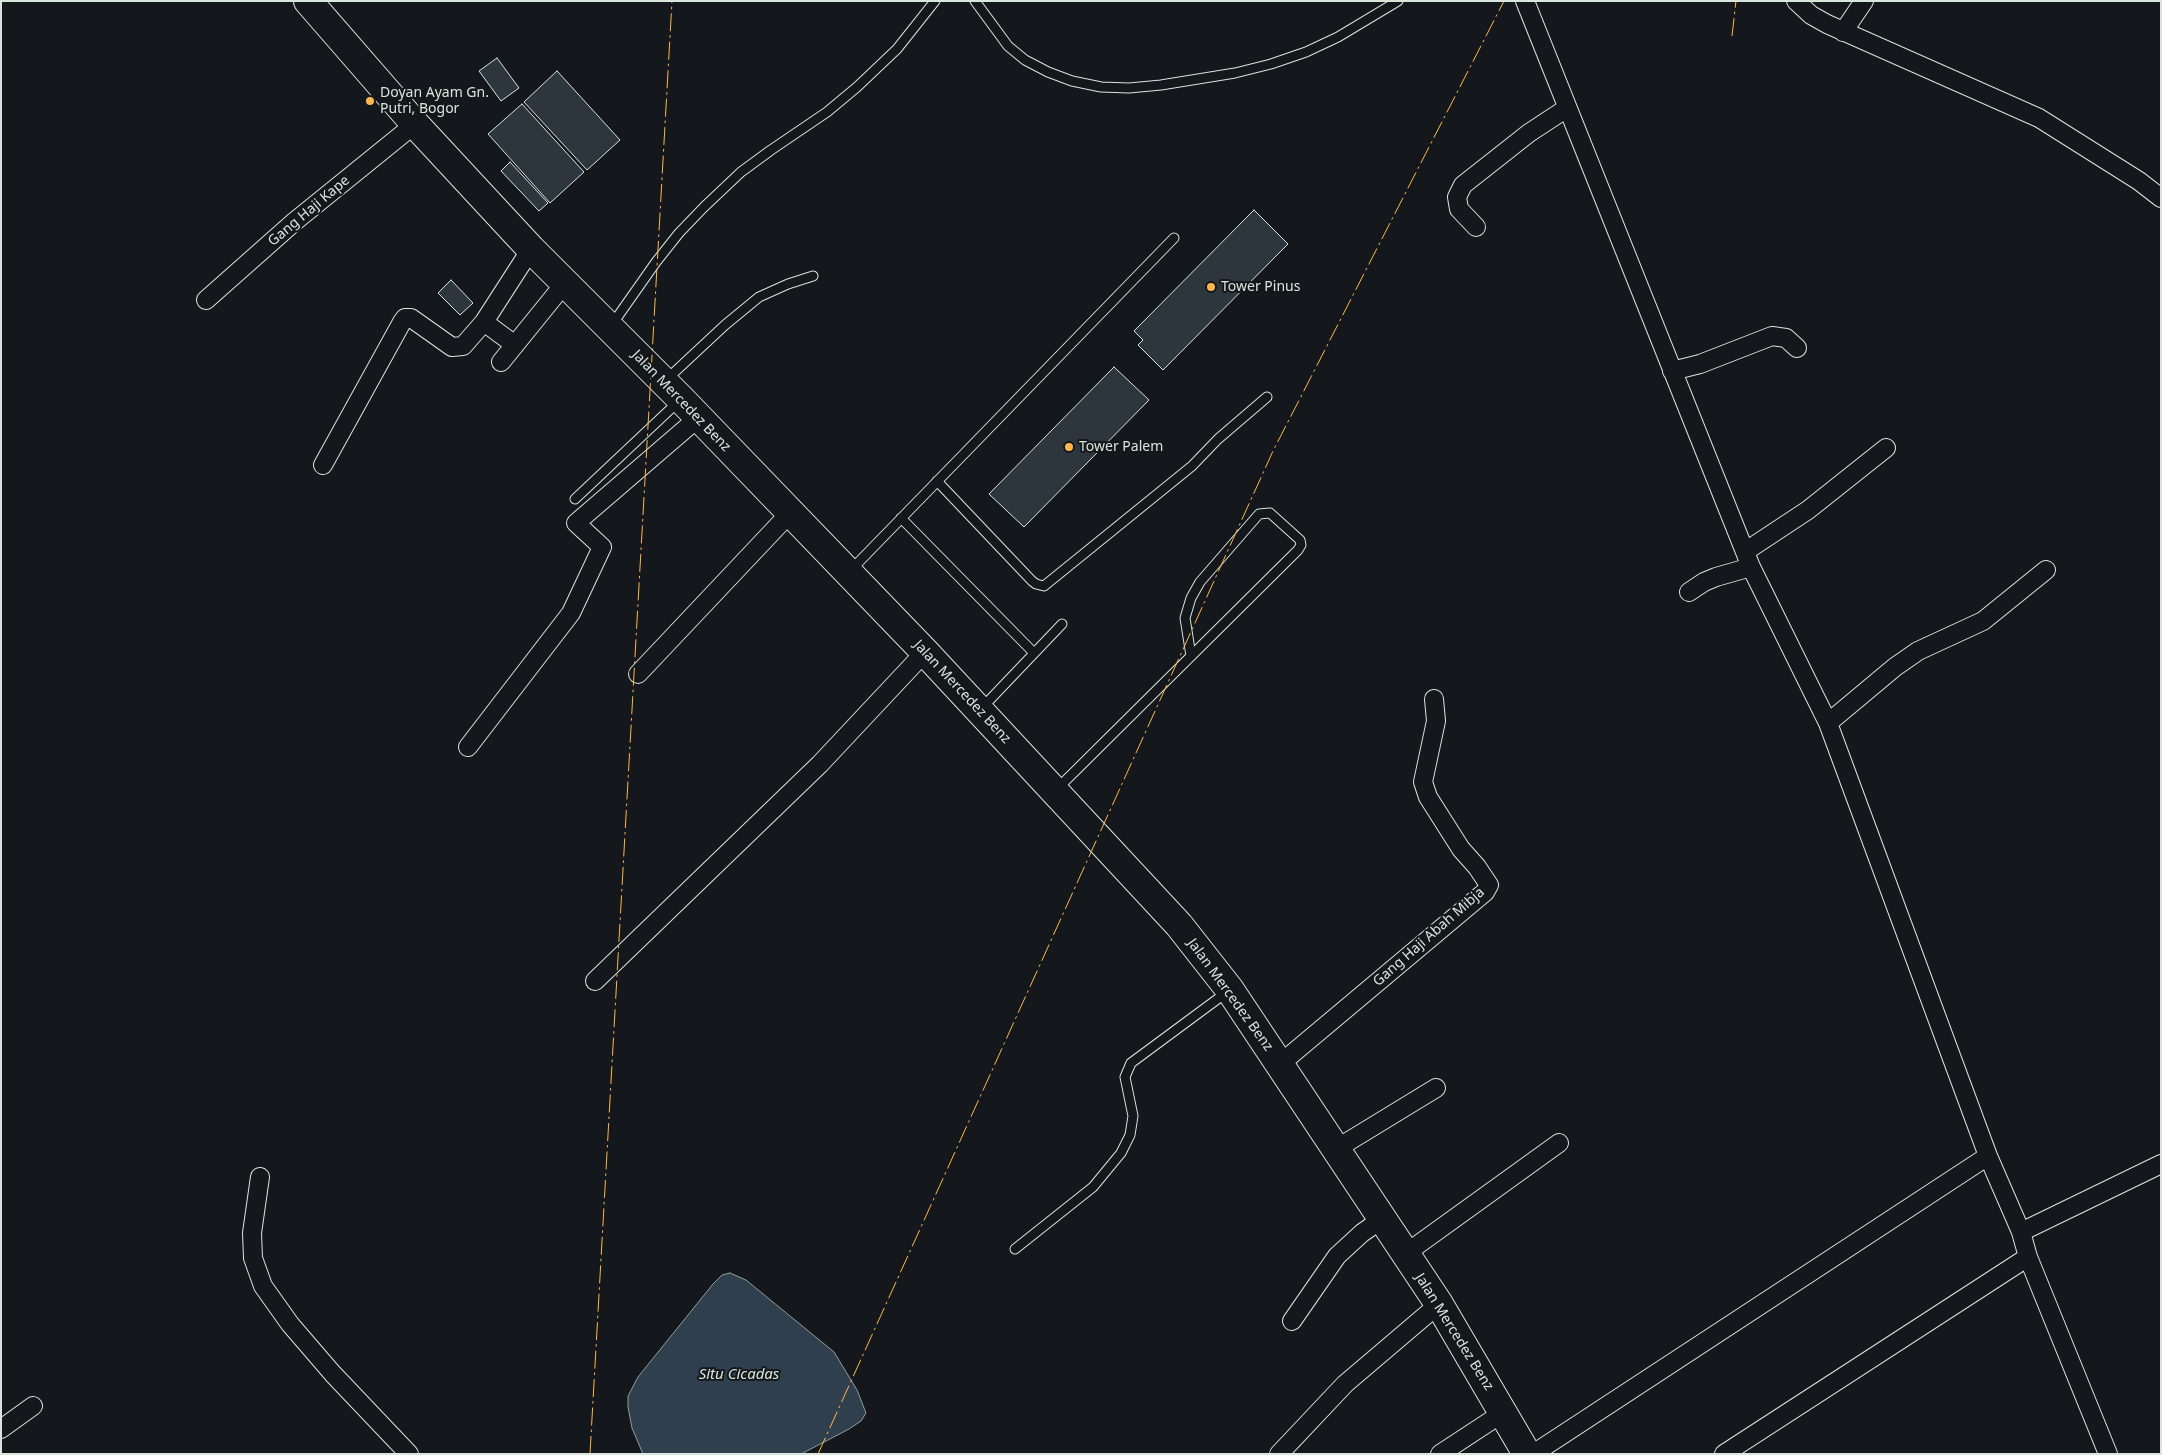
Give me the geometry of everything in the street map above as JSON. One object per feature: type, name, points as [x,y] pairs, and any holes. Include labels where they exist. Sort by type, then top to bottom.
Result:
[{"type":"main road","name":"Jalan Mercedez Benz","points":[[308,1],[416,124],[531,249],[681,400],[925,652],[1179,925],[1230,990],[1439,1304],[1527,1454]]},
{"type":"street","points":[[1525,1],[1749,559],[1828,723],[1988,1156],[2021,1232],[2028,1257],[2108,1454]]},
{"type":"street","points":[[1796,1],[1811,14],[1843,32],[2039,118],[2139,181],[2161,198]]},
{"type":"street","points":[[1843,32],[1864,1]]},
{"type":"street","points":[[1476,227],[1459,209],[1457,197],[1463,185],[1530,133],[1567,108]]},
{"type":"street","name":"Gang Haji Kape","points":[[206,300],[294,222],[416,124]]},
{"type":"street","points":[[323,465],[402,322],[406,318],[411,318],[452,348],[462,346],[484,322],[531,249]]},
{"type":"street","points":[[501,362],[565,283]]},
{"type":"street","points":[[484,322],[515,344]]},
{"type":"street","points":[[1672,371],[1700,364],[1772,336],[1780,335],[1797,348]]},
{"type":"street","points":[[468,747],[571,613],[602,547],[576,524],[681,400]]},
{"type":"street","points":[[1689,592],[1704,582],[1749,559],[1886,448]]},
{"type":"street","points":[[638,674],[790,513]]},
{"type":"street","points":[[1828,723],[1895,667],[1918,651],[1983,622],[2046,570]]},
{"type":"street","points":[[595,980],[820,764],[925,652]]},
{"type":"street","name":"Gang Haji Abah Mibja","points":[[1280,1064],[1485,892],[1489,885],[1486,878],[1461,849],[1428,797],[1423,782],[1436,721],[1434,700]]},
{"type":"street","points":[[1336,1149],[1436,1088]]},
{"type":"street","points":[[1405,1254],[1559,1143]]},
{"type":"street","points":[[1533,1454],[1988,1156]]},
{"type":"street","points":[[2021,1232],[2161,1164]]},
{"type":"street","points":[[260,1178],[252,1233],[253,1258],[263,1286],[308,1346],[409,1454]]},
{"type":"street","points":[[1292,1322],[1337,1256],[1362,1233],[1382,1219]]},
{"type":"street","points":[[1724,1454],[2028,1257]]},
{"type":"street","points":[[1279,1454],[1345,1384],[1439,1304]]},
{"type":"street","points":[[1,1429],[33,1406]]},
{"type":"street","points":[[1440,1454],[1504,1412]]},
{"type":"lane","points":[[610,328],[656,262],[704,206],[741,172],[827,112],[857,87],[897,49],[935,1]]},
{"type":"lane","points":[[975,1],[1008,46],[1025,60],[1048,72],[1072,81],[1101,87],[1130,88],[1226,75],[1271,64],[1306,52],[1338,37],[1398,1]]},
{"type":"lane","points":[[848,573],[1174,238]]},
{"type":"lane","points":[[575,499],[681,400],[725,325],[759,297],[788,284],[813,276]]},
{"type":"lane","points":[[937,482],[1032,581],[1044,586],[1192,466],[1218,439],[1267,397]]},
{"type":"lane","points":[[1055,790],[1191,656],[1298,550],[1301,545],[1300,540],[1270,513],[1259,514],[1200,582],[1190,598],[1185,618],[1191,656]]},
{"type":"lane","points":[[901,518],[1034,653]]},
{"type":"lane","points":[[980,710],[1062,624]]},
{"type":"lane","points":[[1015,1249],[1093,1187],[1121,1153],[1130,1135],[1132,1116],[1125,1076],[1131,1063],[1230,990]]},
{"type":"water","name":"Situ Cicadas","points":[[730,1273],[746,1280],[834,1352],[857,1390],[866,1413],[861,1421],[849,1429],[801,1454],[643,1454],[632,1428],[628,1396],[638,1377],[713,1284],[722,1275]]},
{"type":"building","points":[[497,58],[519,88],[501,101],[479,71]]},
{"type":"building","points":[[557,71],[620,140],[587,170],[524,102]]},
{"type":"building","points":[[522,104],[584,172],[550,203],[488,134]]},
{"type":"building","points":[[510,162],[548,203],[539,211],[501,171]]},
{"type":"building","name":"Tower Pinus","points":[[1254,210],[1288,244],[1163,370],[1138,345],[1143,340],[1134,331]]},
{"type":"building","points":[[451,280],[473,303],[460,315],[438,293]]},
{"type":"building","name":"Tower Palem","points":[[1114,367],[1149,400],[1024,527],[989,494]]},
{"type":"power","points":[[590,1454],[672,1]]},
{"type":"power","points":[[818,1454],[1273,451],[1504,1]]},
{"type":"power","points":[[1732,36],[1736,1]]},
{"type":"place","name":"Doyan Ayam Gn. Putri, Bogor","points":[[370,101]]},
{"type":"place","name":"Tower Pinus","points":[[1211,287]]},
{"type":"place","name":"Tower Palem","points":[[1069,447]]}]
